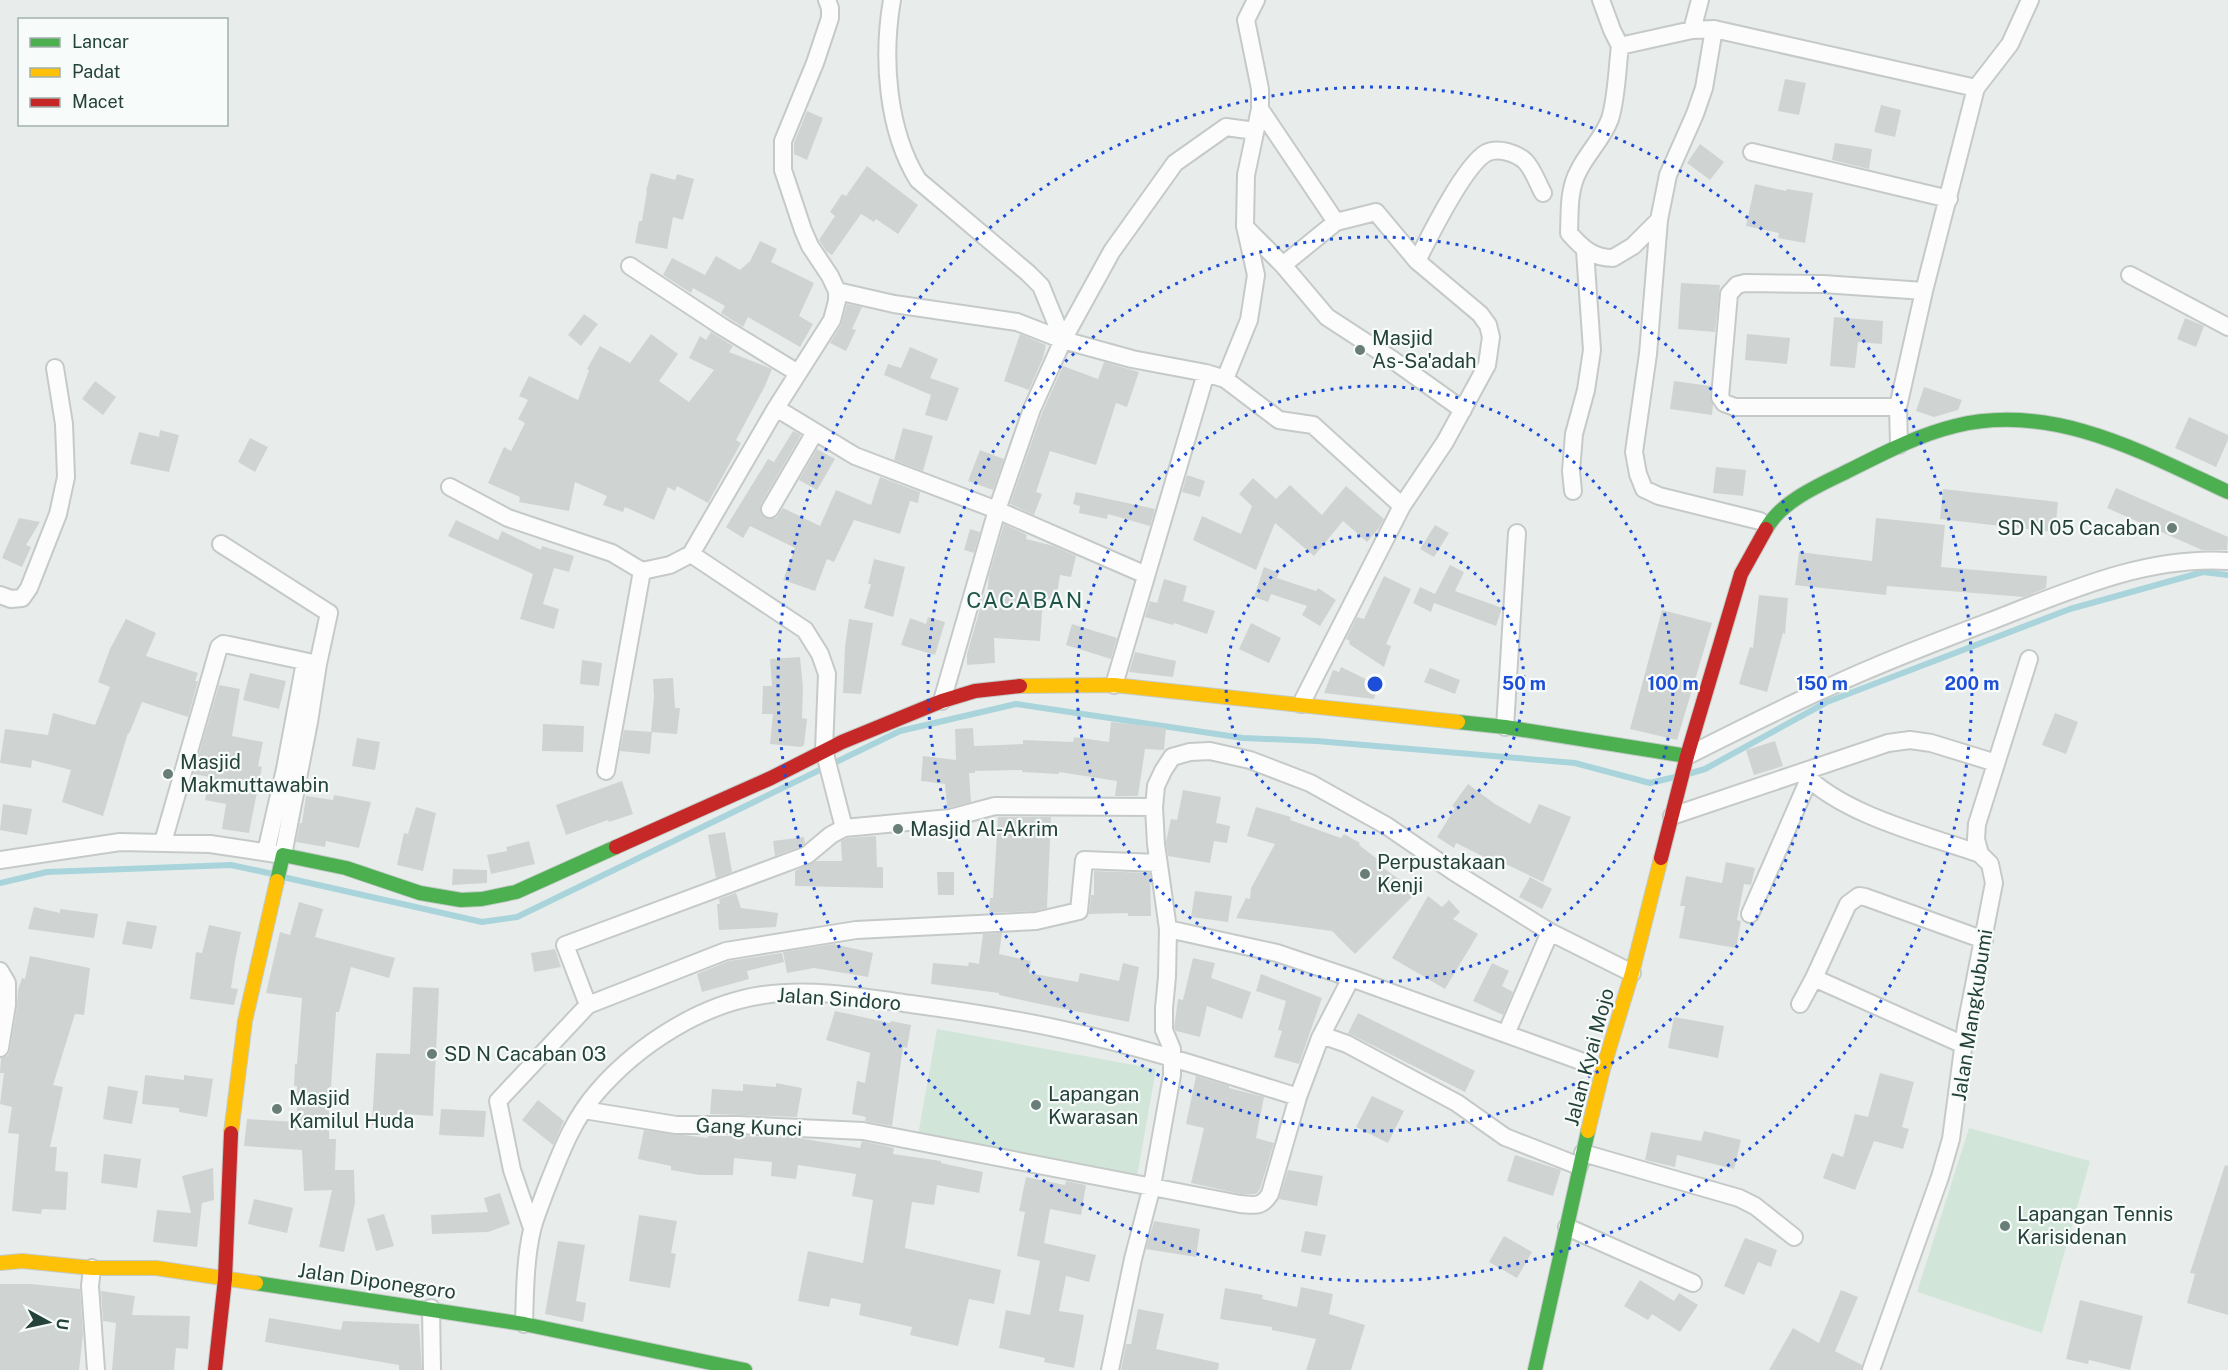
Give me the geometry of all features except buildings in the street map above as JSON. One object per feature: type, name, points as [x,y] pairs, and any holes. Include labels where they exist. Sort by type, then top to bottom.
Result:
[{"type":"street","points":[[450,487],[508,518],[612,553],[642,572],[670,565],[691,554],[776,408],[832,320],[836,309],[837,291],[803,230],[783,170],[783,141],[815,63],[830,18],[827,0]]},
{"type":"street","points":[[892,0],[889,39],[890,88],[896,132],[908,163],[918,180],[1041,286],[1063,340]]},
{"type":"street","points":[[1225,379],[1249,320],[1256,275],[1245,226],[1246,175],[1260,109],[1260,89],[1246,20],[1256,0]]},
{"type":"street","points":[[1601,0],[1620,46],[1612,110],[1601,136],[1573,183],[1569,233],[1586,251],[1600,257],[1613,258],[1633,246],[1659,220]]},
{"type":"street","points":[[1692,30],[1700,0]]},
{"type":"street","points":[[1899,445],[1898,407],[1924,291],[1976,88],[2010,44],[2030,0]]},
{"type":"street","points":[[1620,46],[1692,30],[1714,29],[1976,88]]},
{"type":"street","points":[[1714,29],[1704,88],[1668,175],[1659,220],[1648,354],[1634,452],[1638,474],[1644,489],[1659,496],[1760,521]]},
{"type":"street","points":[[1260,109],[1336,222]]},
{"type":"street","points":[[942,701],[997,510],[1032,409],[1063,340],[1112,251],[1175,163],[1226,127],[1255,131]]},
{"type":"street","points":[[1417,261],[1440,214],[1477,160],[1488,152],[1502,151],[1515,154],[1526,162],[1543,193]]},
{"type":"street","points":[[1752,152],[1948,200]]},
{"type":"street","points":[[1283,265],[1336,222],[1376,212],[1417,261],[1480,314],[1488,325],[1491,337],[1487,365],[1445,442],[1402,506],[1301,704]]},
{"type":"street","points":[[1245,226],[1283,265],[1327,317],[1463,410]]},
{"type":"street","points":[[1573,491],[1571,471],[1574,434],[1586,390],[1592,350],[1586,251]]},
{"type":"street","points":[[630,266],[798,373]]},
{"type":"street","points":[[2130,275],[2228,327]]},
{"type":"street","points":[[1898,407],[1735,407],[1724,403],[1720,398],[1729,294],[1737,285],[1745,283],[1823,284],[1924,291]]},
{"type":"street","points":[[837,291],[894,304],[1017,322],[1063,340],[1131,359],[1206,373],[1225,379],[1279,420],[1313,425],[1402,506]]},
{"type":"street","points":[[0,596],[11,599],[22,598],[29,588],[58,514],[66,477],[64,424],[55,368]]},
{"type":"street","points":[[1114,685],[1206,373]]},
{"type":"street","points":[[776,408],[855,456],[877,466],[997,510],[1146,575]]},
{"type":"street","name":"Jalan Kyai Mojo","points":[[1535,1370],[1602,1068],[1632,973],[1686,760],[1741,574],[1769,523],[1807,492],[1899,445],[1953,426],[2010,418],[2071,426],[2145,454],[2228,492]]},
{"type":"street","points":[[770,509],[815,432]]},
{"type":"street","points":[[1505,727],[1517,533]]},
{"type":"street","points":[[215,1370],[225,1279],[230,1140],[245,1021],[275,888],[276,857],[309,722],[311,663],[329,613],[222,544]]},
{"type":"street","points":[[691,554],[805,630],[820,654],[827,674],[827,760],[844,828]]},
{"type":"street","points":[[0,860],[120,842],[210,844],[276,857],[329,863],[436,897],[460,900],[489,898],[516,892],[771,778],[827,760],[942,701],[975,691],[1009,686],[1114,685],[1301,704],[1505,727],[1686,760],[1827,687],[2080,586],[2175,561],[2200,559],[2228,561]]},
{"type":"street","points":[[606,771],[642,572]]},
{"type":"street","points":[[163,842],[219,647],[223,644],[229,645],[311,663]]},
{"type":"street","name":"Jalan Mangkubumi","points":[[1871,1370],[1940,1177],[1951,1139],[1964,1045],[1994,883],[1990,864],[1980,854],[1976,833],[1977,824],[2030,659]]},
{"type":"street","points":[[1674,808],[1806,776],[1888,743],[1910,740],[1931,743],[1995,763]]},
{"type":"street","points":[[1110,1370],[1133,1259],[1152,1186],[1169,1096],[1173,1058],[1164,1029],[1168,929],[1158,863],[1155,807],[1156,786],[1172,757],[1190,752],[1210,751],[1250,760],[1310,783],[1387,826],[1454,872],[1550,932],[1632,973]]},
{"type":"street","points":[[1806,776],[1839,800],[1857,809],[1980,854]]},
{"type":"street","points":[[1750,914],[1806,776]]},
{"type":"street","points":[[588,1005],[565,945],[807,855],[831,835],[844,828],[950,818],[995,806],[1155,807]]},
{"type":"street","points":[[532,1228],[512,1170],[498,1101],[588,1005],[726,951],[856,930],[1036,921],[1079,911],[1084,860],[1158,863]]},
{"type":"street","points":[[1800,1004],[1848,904],[1858,896],[1984,940]]},
{"type":"street","points":[[1168,929],[1277,953],[1588,1064]]},
{"type":"street","points":[[1506,1034],[1550,932]]},
{"type":"street","points":[[0,971],[8,983],[0,1048]]},
{"type":"street","points":[[1298,1097],[1320,1038],[1351,978]]},
{"type":"street","points":[[1814,978],[1964,1045]]},
{"type":"street","name":"Jalan Sindoro","points":[[524,1324],[526,1265],[532,1228],[563,1144],[597,1092],[622,1068],[650,1045],[693,1018],[721,1005],[762,995],[797,993],[929,1006],[1064,1030],[1173,1058],[1298,1097]]},
{"type":"street","points":[[1320,1038],[1330,1038],[1357,1050],[1457,1103],[1505,1137],[1581,1159],[1739,1198],[1755,1206],[1794,1237]]},
{"type":"street","name":"Gang Kunci","points":[[584,1110],[676,1125],[738,1125],[863,1131],[1034,1166],[1252,1205],[1264,1203],[1270,1194],[1298,1097]]},
{"type":"street","points":[[1567,1227],[1693,1283]]},
{"type":"street","name":"Jalan Diponegoro","points":[[0,1263],[22,1261],[92,1268],[156,1268],[524,1324],[682,1364],[745,1370]]},
{"type":"street","points":[[92,1268],[90,1286],[96,1370]]},
{"type":"street","points":[[430,1308],[432,1370]]},
{"type":"green space","name":"Lapangan Kwarasan","points":[[937,1029],[1156,1069],[1136,1182],[917,1141]]},
{"type":"green space","name":"Lapangan Tennis Karisidenan","points":[[1969,1128],[2090,1161],[2042,1333],[1917,1292]]},
{"type":"waterway","points":[[1688,774],[1705,769],[1827,702],[2070,609],[2203,572],[2228,575]]},
{"type":"waterway","points":[[283,877],[482,922],[517,917],[900,731],[1016,704],[1243,738],[1317,741],[1575,763],[1650,783],[1675,777]]},
{"type":"waterway","points":[[0,883],[47,872],[231,865],[273,874]]},
{"type":"traffic: fast","points":[[1766,529],[1792,501],[1888,451],[1941,430],[1991,420],[2027,421],[2062,426],[2096,435],[2163,461],[2228,492]]},
{"type":"traffic: fast","points":[[1458,722],[1505,727],[1687,756]]},
{"type":"traffic: fast","points":[[277,881],[283,855],[346,868],[420,893],[461,900],[482,899],[516,892],[616,847]]},
{"type":"traffic: fast","points":[[1535,1370],[1588,1131]]},
{"type":"traffic: fast","points":[[256,1283],[524,1324],[745,1370]]},
{"type":"traffic: slow","points":[[1020,686],[1114,685],[1458,722]]},
{"type":"traffic: slow","points":[[1588,1131],[1661,858]]},
{"type":"traffic: slow","points":[[231,1133],[245,1021],[277,881]]},
{"type":"traffic: slow","points":[[0,1263],[22,1261],[92,1268],[156,1268],[256,1283]]},
{"type":"traffic: jam","points":[[1661,858],[1687,756],[1741,574],[1766,529]]},
{"type":"traffic: jam","points":[[616,847],[771,778],[842,742],[942,701],[975,691],[1020,686]]},
{"type":"traffic: jam","points":[[215,1370],[225,1279],[231,1133]]},
{"type":"place","name":"Masjid As-Sa'adah","points":[[1360,350]]},
{"type":"place","name":"SD N 05 Cacaban","points":[[2172,528]]},
{"type":"place","name":"Masjid Makmuttawabin","points":[[168,774]]},
{"type":"place","name":"Masjid Al-Akrim","points":[[898,829]]},
{"type":"place","name":"Perpustakaan Kenji","points":[[1365,874]]},
{"type":"place","name":"SD N Cacaban 03","points":[[432,1054]]},
{"type":"place","name":"Lapangan Kwarasan","points":[[1036,1105]]},
{"type":"place","name":"Masjid Kamilul Huda","points":[[277,1109]]},
{"type":"place","name":"Lapangan Tennis Karisidenan","points":[[2005,1226]]},
{"type":"district","name":"CACABAN","points":[[1025,600]]}]
